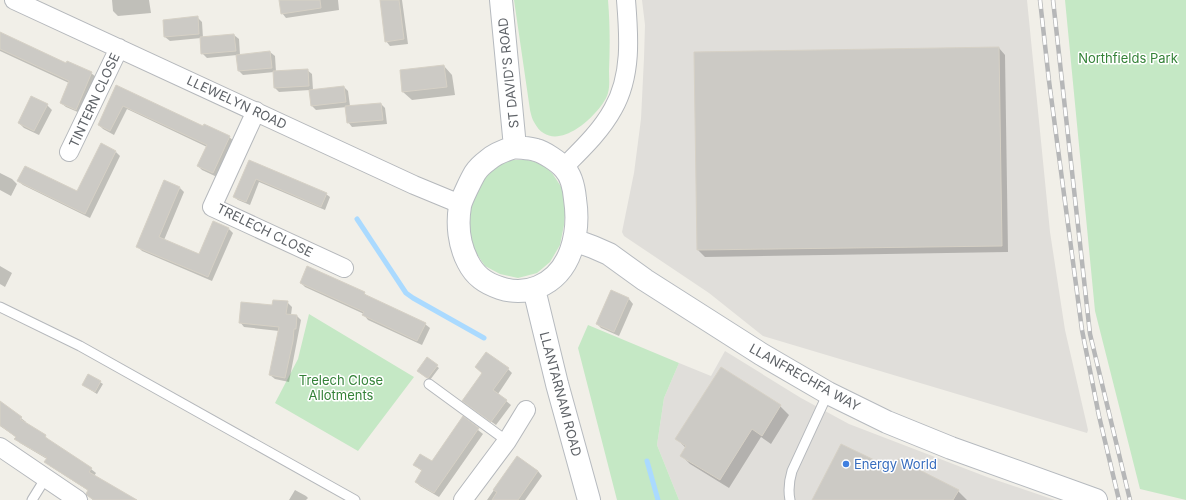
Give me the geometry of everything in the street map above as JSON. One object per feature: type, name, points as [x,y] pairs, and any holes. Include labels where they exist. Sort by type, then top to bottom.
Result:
[{"type":"street","name":"LLEWELYN ROAD","points":[[14,0],[414,185],[460,204]]},
{"type":"street","name":"ST DAVID'S ROAD","points":[[501,0],[515,147]]},
{"type":"street","points":[[564,167],[586,146],[603,124],[620,95],[627,64],[628,33],[626,0]]},
{"type":"street","name":"TINTERN CLOSE","points":[[69,152],[119,48]]},
{"type":"street","name":"TRELECH CLOSE","points":[[256,111],[212,207],[344,268]]},
{"type":"street","points":[[515,147],[536,150],[564,167],[570,176],[577,210],[577,227],[574,240],[569,256],[559,272],[547,283],[534,289],[524,291],[506,290],[489,284],[472,271],[464,254],[459,233],[460,204],[475,173],[488,160],[500,152],[515,147]]},
{"type":"street","name":"LLANFRECHFA WAY","points":[[574,240],[608,254],[761,354],[828,394],[887,422],[951,448],[1093,499]]},
{"type":"street","name":"LLANTARNAM ROAD","points":[[534,289],[557,384],[589,500]]},
{"type":"street","points":[[463,500],[507,441],[526,410]]},
{"type":"street","points":[[0,447],[78,500]]},
{"type":"lane","points":[[0,307],[80,346],[355,500]]},
{"type":"lane","points":[[429,384],[507,441]]},
{"type":"lane","points":[[790,500],[788,484],[792,471],[828,394]]},
{"type":"lane","points":[[32,500],[45,479]]},
{"type":"shaded area","points":[[642,0],[1027,0],[1050,232],[1065,330],[1088,430],[1087,433],[763,336],[709,293],[624,236],[622,232],[634,173],[641,119],[645,25]]},
{"type":"shaded area","points":[[725,351],[801,398],[849,424],[987,477],[1055,500],[679,500],[657,445],[664,398],[679,363],[711,376]]},
{"type":"green space","points":[[514,0],[608,0],[610,44],[608,93],[601,106],[589,119],[581,126],[564,135],[548,135],[540,131],[534,122],[530,110]]},
{"type":"green space","name":"Northfields Park","points":[[1065,0],[1186,0],[1186,500],[1140,489],[1095,311]]},
{"type":"green space","points":[[512,160],[528,160],[542,164],[552,173],[562,188],[566,205],[560,245],[550,262],[537,273],[518,278],[500,274],[485,266],[474,250],[469,231],[470,208],[483,179],[496,165]]},
{"type":"green space","name":"Trelech Close Allotments","points":[[309,314],[414,377],[358,451],[275,403],[298,359]]},
{"type":"green space","points":[[588,325],[679,363],[664,398],[657,445],[679,500],[617,500],[578,348]]},
{"type":"building","points":[[279,0],[320,0],[321,8],[281,14]]},
{"type":"building","points":[[380,0],[399,0],[404,39],[385,42]]},
{"type":"building","points":[[198,16],[199,34],[164,37],[163,20]]},
{"type":"building","points":[[0,32],[66,63],[67,61],[92,72],[76,110],[60,103],[69,81],[0,49]]},
{"type":"building","points":[[234,34],[236,51],[201,54],[200,37]]},
{"type":"building","points":[[999,47],[1002,246],[697,250],[694,52]]},
{"type":"building","points":[[270,51],[272,68],[238,71],[236,55]]},
{"type":"building","points":[[444,65],[447,87],[402,92],[400,70]]},
{"type":"building","points":[[308,69],[309,86],[274,88],[273,71]]},
{"type":"building","points":[[116,85],[203,126],[204,124],[230,136],[213,173],[197,166],[207,145],[123,106],[110,131],[98,125]]},
{"type":"building","points":[[344,86],[346,102],[311,106],[309,90]]},
{"type":"building","points":[[31,96],[48,104],[34,131],[18,123]]},
{"type":"building","points":[[381,103],[383,120],[347,123],[345,106]]},
{"type":"building","points":[[101,143],[116,151],[85,214],[17,181],[25,166],[77,191]]},
{"type":"building","points":[[249,160],[327,193],[321,207],[256,179],[246,202],[233,197]]},
{"type":"building","points":[[164,180],[180,187],[159,237],[199,254],[213,221],[229,228],[208,277],[136,247]]},
{"type":"building","points":[[307,266],[365,292],[364,294],[426,323],[417,341],[362,315],[364,312],[300,283]]},
{"type":"building","points":[[611,290],[629,298],[614,332],[596,324]]},
{"type":"building","points":[[273,300],[288,301],[286,314],[297,315],[296,329],[294,329],[285,378],[269,375],[279,327],[239,323],[241,302],[272,305]]},
{"type":"building","points":[[486,352],[509,368],[493,390],[507,400],[491,422],[462,401],[482,373],[475,367]]},
{"type":"building","points":[[427,357],[438,365],[428,378],[417,371]]},
{"type":"building","points":[[721,367],[781,405],[762,436],[752,429],[720,480],[680,456],[686,446],[675,439]]},
{"type":"building","points":[[88,374],[101,381],[95,392],[82,385]]},
{"type":"building","points":[[0,401],[22,417],[20,419],[46,435],[45,437],[92,468],[89,472],[137,500],[94,500],[88,496],[86,494],[88,490],[44,462],[47,458],[14,439],[16,437],[0,425]]},
{"type":"building","points":[[463,416],[479,428],[434,493],[415,482],[422,470],[413,465],[420,454],[432,461]]},
{"type":"building","points":[[841,444],[893,469],[898,459],[959,490],[953,500],[812,500]]},
{"type":"building","points":[[517,456],[538,471],[518,500],[492,500],[497,492],[493,490]]},
{"type":"waterway","points":[[357,219],[406,293],[484,338]]},
{"type":"waterway","points":[[647,461],[658,500]]},
{"type":"railway","points":[[1040,0],[1049,81],[1082,330],[1099,416],[1119,500]]},
{"type":"railway","points":[[1053,0],[1090,334],[1130,500]]},
{"type":"place","name":"Energy World","points":[[846,464]]}]
